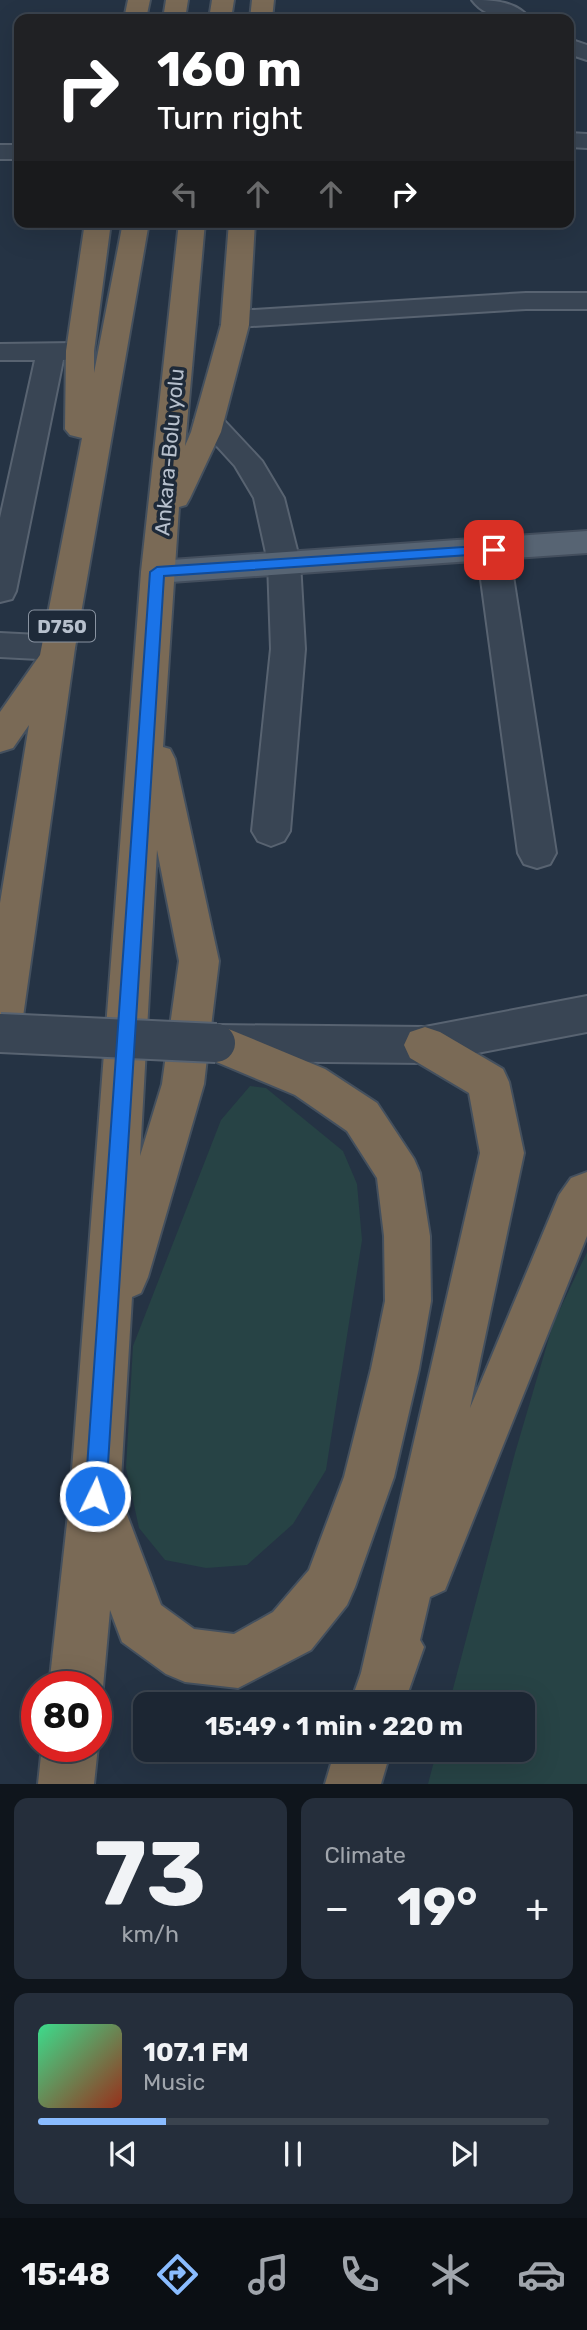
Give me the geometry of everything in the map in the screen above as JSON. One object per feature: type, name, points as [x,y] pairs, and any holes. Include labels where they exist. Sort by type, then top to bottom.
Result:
[{"type":"highway","points":[[80,522],[65,351],[96,228]]},
{"type":"highway","name":"D750","points":[[0,1032],[58,652],[135,228]]},
{"type":"highway","name":"Ankara-Bolu yolu","points":[[78,1671],[95,1496],[157,572],[164,522],[181,307],[191,228]]},
{"type":"highway","points":[[164,522],[209,421],[236,319],[242,228]]},
{"type":"highway","points":[[0,739],[58,652]]},
{"type":"highway","points":[[106,1343],[183,1084],[200,961],[147,713]]},
{"type":"highway","points":[[0,868],[39,773]]},
{"type":"highway","points":[[95,1496],[141,1623],[185,1655],[238,1661],[292,1631],[328,1587],[369,1477],[408,1301],[407,1236],[398,1173],[362,1117],[310,1082],[216,1043]]},
{"type":"highway","points":[[382,1688],[502,1153],[488,1082],[425,1045]]},
{"type":"highway","points":[[382,1688],[575,1210],[587,1193]]},
{"type":"highway","points":[[66,1784],[68,1762]]},
{"type":"highway","points":[[353,1784],[359,1762]]},
{"type":"main road","points":[[157,572],[587,542]]},
{"type":"street","points":[[483,0],[510,14]]},
{"type":"street","points":[[236,319],[526,300],[587,301]]},
{"type":"street","points":[[0,352],[65,351],[0,591]]},
{"type":"street","points":[[209,421],[247,461],[269,498],[284,562],[288,649],[271,831]]},
{"type":"street","points":[[494,550],[537,853]]},
{"type":"street","points":[[0,645],[58,652]]},
{"type":"street","points":[[0,1032],[216,1043],[425,1045],[587,1014]]},
{"type":"green space","points":[[250,1086],[266,1088],[343,1151],[357,1184],[362,1240],[326,1470],[293,1524],[247,1565],[206,1568],[165,1560],[139,1528],[126,1468],[133,1346],[221,1120]]},
{"type":"green space","points":[[587,1252],[587,1784],[428,1784],[434,1762],[535,1762],[535,1692],[452,1692],[515,1453],[553,1324]]},
{"type":"route","points":[[95,1496],[157,572],[494,550]]}]
